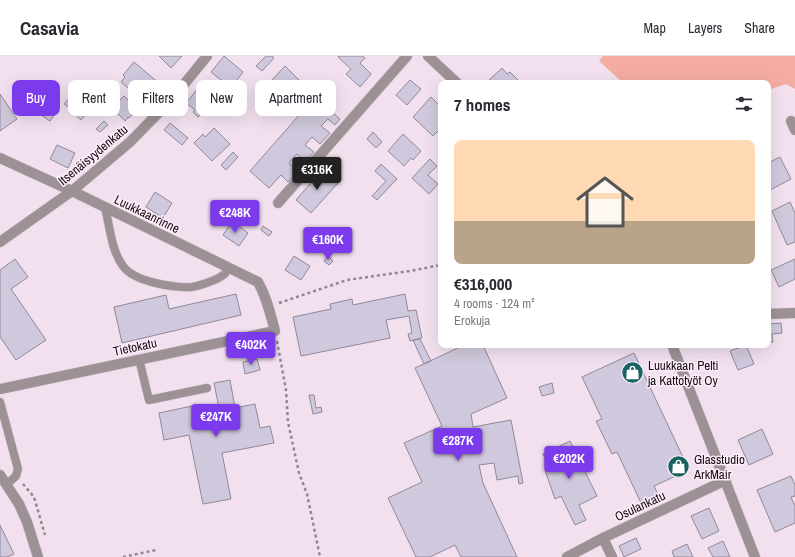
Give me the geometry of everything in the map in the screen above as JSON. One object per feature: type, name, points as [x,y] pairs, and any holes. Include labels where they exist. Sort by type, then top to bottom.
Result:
[{"type":"street","name":"Itsenäisyydenkatu","points":[[0,242],[72,191],[140,132],[172,100],[207,56]]},
{"type":"street","points":[[278,203],[406,56]]},
{"type":"street","points":[[428,56],[454,80]]},
{"type":"street","name":"Luukkaanrinne","points":[[0,158],[72,191],[258,282],[265,294],[269,306],[274,331]]},
{"type":"street","points":[[771,314],[795,313]]},
{"type":"street","name":"Tietokatu","points":[[0,389],[274,331]]},
{"type":"street","points":[[673,348],[755,557]]},
{"type":"street","points":[[0,475],[19,504],[27,522],[38,557]]},
{"type":"street","name":"Osulankatu","points":[[567,557],[726,480]]},
{"type":"street","points":[[604,538],[612,557]]},
{"type":"lane","points":[[105,208],[115,251],[123,267],[137,277],[159,285],[192,287],[224,275],[229,268]]},
{"type":"lane","points":[[139,359],[149,400],[207,388]]},
{"type":"lane","points":[[0,402],[18,469],[16,476],[6,485]]},
{"type":"path","points":[[269,306],[347,280],[438,266]]},
{"type":"path","points":[[274,331],[286,390],[288,422],[291,437],[299,473],[307,494],[320,557]]},
{"type":"path","points":[[123,557],[156,550]]},
{"type":"shaded area","points":[[603,56],[795,56],[795,89],[786,84],[771,89],[771,80],[620,80],[599,61]]},
{"type":"building","points":[[159,56],[182,56],[171,68]]},
{"type":"building","points":[[224,56],[243,72],[237,80],[221,80],[211,72]]},
{"type":"building","points":[[266,56],[272,56],[274,58],[262,71],[256,66]]},
{"type":"building","points":[[363,56],[365,58],[360,63],[371,74],[360,87],[346,74],[351,69],[338,57]]},
{"type":"building","points":[[134,62],[155,80],[128,80],[128,88],[121,82],[125,77],[123,75]]},
{"type":"building","points":[[285,66],[299,80],[272,80]]},
{"type":"building","points":[[502,68],[507,74],[510,72],[518,80],[489,80]]},
{"type":"building","points":[[410,80],[421,89],[407,105],[396,95]]},
{"type":"building","points":[[196,91],[196,115],[193,112],[195,110],[188,105],[188,101]]},
{"type":"building","points":[[0,94],[12,112],[12,116],[15,116],[17,119],[0,131]]},
{"type":"building","points":[[124,96],[128,100],[128,116],[131,116],[125,121],[120,116],[120,100]]},
{"type":"building","points":[[431,97],[438,104],[438,131],[433,136],[413,117]]},
{"type":"building","points":[[68,100],[68,107],[64,104]]},
{"type":"building","points":[[336,115],[340,119],[335,125],[328,119],[321,126],[330,133],[320,144],[312,137],[305,145],[314,152],[305,162],[297,154],[289,163],[298,171],[288,182],[281,175],[269,188],[250,171],[298,116]]},
{"type":"building","points":[[42,116],[54,116],[50,121]]},
{"type":"building","points":[[77,116],[85,116],[81,120]]},
{"type":"building","points":[[104,121],[108,125],[100,132],[96,129]]},
{"type":"building","points":[[170,123],[188,138],[182,145],[164,130]]},
{"type":"building","points":[[214,128],[230,144],[212,161],[194,143],[203,134],[205,137]]},
{"type":"building","points":[[373,132],[382,142],[376,148],[367,139]]},
{"type":"building","points":[[403,134],[421,151],[413,160],[411,158],[404,166],[388,151]]},
{"type":"building","points":[[57,145],[75,153],[68,168],[50,159]]},
{"type":"building","points":[[233,152],[238,157],[226,170],[221,165]]},
{"type":"building","points":[[780,157],[791,179],[771,189],[771,162]]},
{"type":"building","points":[[430,159],[437,166],[428,175],[438,184],[429,194],[412,178]]},
{"type":"building","points":[[381,164],[397,179],[377,200],[372,196],[386,181],[375,171]]},
{"type":"building","points":[[323,169],[338,183],[311,213],[296,200]]},
{"type":"building","points":[[155,192],[172,203],[163,218],[146,207]]},
{"type":"building","points":[[790,202],[795,213],[795,242],[787,245],[772,211]]},
{"type":"building","points":[[232,221],[248,233],[239,246],[223,235]]},
{"type":"building","points":[[263,226],[272,232],[269,236],[261,230]]},
{"type":"building","points":[[294,256],[310,266],[301,280],[285,270]]},
{"type":"building","points":[[328,256],[333,261],[329,265],[324,261]]},
{"type":"building","points":[[15,259],[28,277],[11,289],[46,340],[16,360],[0,337],[0,270]]},
{"type":"building","points":[[795,259],[795,279],[779,287],[771,270]]},
{"type":"building","points":[[236,294],[241,315],[122,343],[114,307],[166,295],[169,309]]},
{"type":"building","points":[[405,294],[408,311],[416,310],[422,338],[410,341],[408,334],[412,333],[409,316],[386,320],[390,338],[301,356],[293,317],[331,309],[330,304],[352,299],[353,305]]},
{"type":"building","points":[[781,323],[782,333],[772,334],[773,342],[771,342],[771,324]]},
{"type":"building","points":[[420,339],[431,361],[424,364],[413,340]]},
{"type":"building","points":[[458,348],[484,348],[507,398],[471,414],[473,427],[511,420],[523,483],[519,484],[518,476],[497,480],[494,463],[479,465],[483,483],[517,557],[461,557],[455,545],[430,557],[416,557],[388,498],[422,482],[404,443],[442,426],[415,368]]},
{"type":"building","points":[[738,348],[747,348],[754,364],[738,370],[730,351]]},
{"type":"building","points":[[634,353],[689,470],[654,486],[659,497],[642,505],[617,452],[612,454],[596,421],[602,419],[582,377]]},
{"type":"building","points":[[257,359],[260,370],[245,374],[243,362]]},
{"type":"building","points":[[230,380],[235,408],[255,404],[260,428],[270,426],[274,443],[222,453],[231,499],[203,504],[189,435],[164,440],[159,413],[192,406],[194,413],[219,408],[214,383]]},
{"type":"building","points":[[552,383],[554,393],[542,396],[539,387]]},
{"type":"building","points":[[309,395],[314,395],[316,408],[321,407],[322,412],[313,414]]},
{"type":"building","points":[[762,429],[773,454],[749,465],[738,440]]},
{"type":"building","points":[[570,441],[597,496],[579,505],[586,520],[575,525],[561,496],[555,499],[545,470],[550,469],[543,454]]},
{"type":"building","points":[[791,476],[795,485],[795,496],[791,497],[795,506],[795,523],[775,532],[757,490]]},
{"type":"building","points":[[709,508],[719,531],[702,539],[691,516]]},
{"type":"building","points":[[0,525],[14,554],[7,557],[0,557]]},
{"type":"building","points":[[636,538],[641,549],[624,557],[619,546]]},
{"type":"building","points":[[723,541],[730,557],[713,557],[708,548]]},
{"type":"building","points":[[687,544],[693,557],[674,557],[672,551]]},
{"type":"place","name":"Luukkaan Pelti ja Kattotyöt Oy","points":[[633,372]]},
{"type":"place","name":"Glasstudio ArkMair","points":[[679,466]]}]
